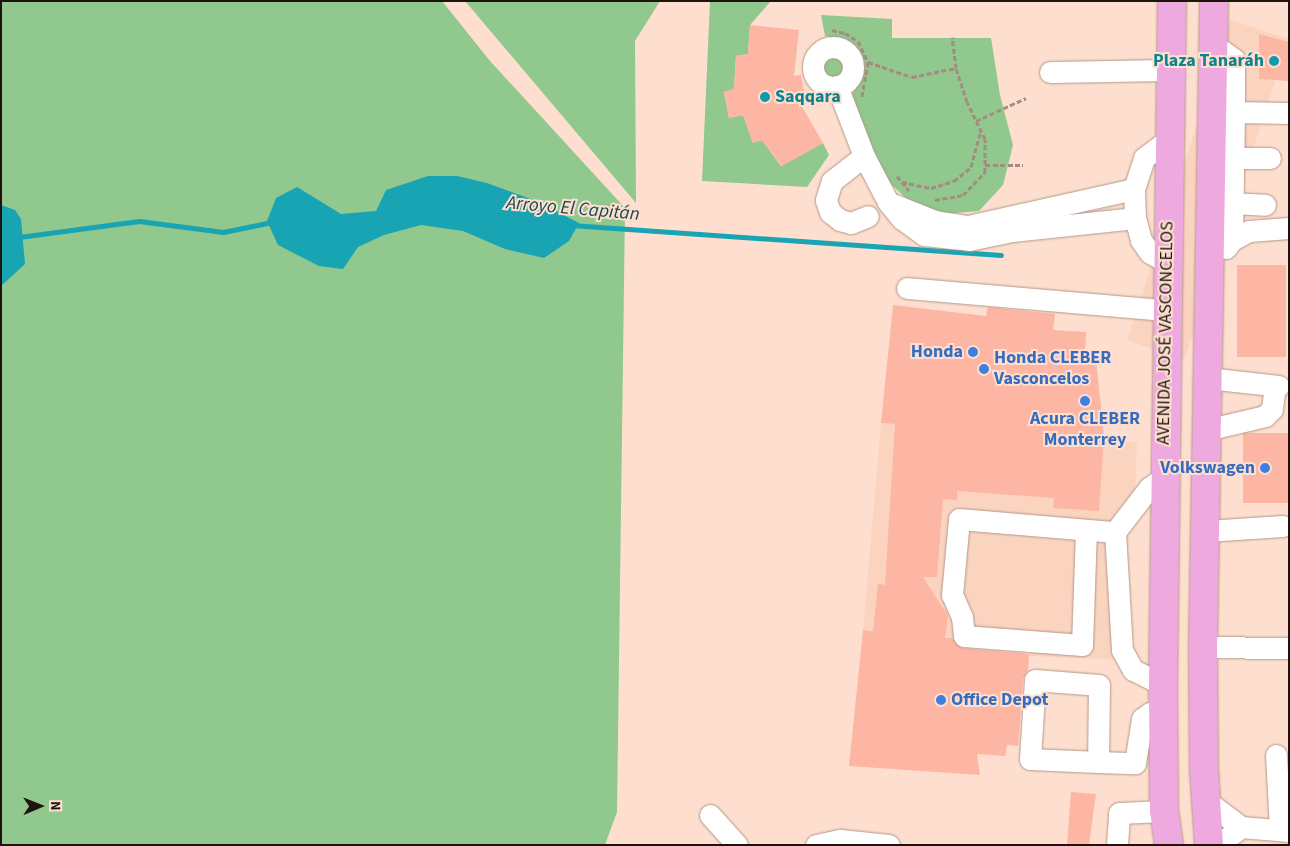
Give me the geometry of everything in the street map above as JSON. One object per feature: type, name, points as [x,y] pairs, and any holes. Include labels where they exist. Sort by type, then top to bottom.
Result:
[{"type":"main road","name":"AVENIDA JOSÉ VASCONCELOS","points":[[1169,845],[1164,811],[1163,698],[1168,140],[1172,1]]},
{"type":"main road","points":[[1209,845],[1205,800],[1203,647],[1214,1]]},
{"type":"street","points":[[1213,44],[1234,59],[1232,240]]},
{"type":"street","points":[[1050,72],[1169,70]]},
{"type":"street","points":[[837,86],[864,156],[888,202],[911,228],[924,235],[957,241],[1012,231],[1135,218]]},
{"type":"street","points":[[1234,112],[1289,113]]},
{"type":"street","points":[[1167,262],[1144,246],[1135,218],[1134,189],[1144,158],[1168,140]]},
{"type":"street","points":[[864,156],[832,180],[826,200],[830,212],[840,220],[852,223],[868,216]]},
{"type":"street","points":[[1233,158],[1270,158]]},
{"type":"street","points":[[888,202],[924,217],[968,226],[1134,189]]},
{"type":"street","points":[[1232,203],[1265,205]]},
{"type":"street","points":[[1208,273],[1232,240],[1249,230],[1289,228]]},
{"type":"street","points":[[907,288],[1166,310]]},
{"type":"street","points":[[1206,430],[1265,416],[1272,409],[1277,386],[1207,378]]},
{"type":"street","points":[[1098,762],[1099,685],[1035,680],[1030,759],[1098,762],[1135,763],[1142,719],[1163,698],[1133,670],[1122,650],[1115,532],[1149,488],[1164,477]]},
{"type":"street","points":[[1086,530],[1082,645],[963,635],[962,617],[952,595],[958,519],[1115,532]]},
{"type":"street","points":[[1206,531],[1282,526]]},
{"type":"street","points":[[1203,647],[1289,648]]},
{"type":"street","points":[[1205,800],[1241,827],[1284,830],[1276,755]]},
{"type":"street","points":[[1117,845],[1119,813],[1164,811]]},
{"type":"street","points":[[710,815],[737,845]]},
{"type":"street","points":[[1218,845],[1241,827]]},
{"type":"street","points":[[816,845],[840,840],[889,845]]},
{"type":"path","points":[[832,30],[845,33],[858,41],[868,62],[862,100]]},
{"type":"path","points":[[927,202],[963,195],[985,172],[985,139],[976,121],[956,68],[952,37]]},
{"type":"path","points":[[868,62],[912,77],[956,68]]},
{"type":"path","points":[[976,121],[1026,98]]},
{"type":"path","points":[[902,182],[931,188],[954,181],[971,167],[981,130]]},
{"type":"path","points":[[985,165],[1023,165]]},
{"type":"path","points":[[892,171],[910,192]]},
{"type":"shaded area","points":[[1231,20],[1289,39],[1185,359],[1127,341]]},
{"type":"shaded area","points":[[881,423],[1063,440],[1137,442],[1135,495],[1127,529],[1129,660],[1029,656],[1030,645],[863,630]]},
{"type":"green space","points":[[1,1],[442,1],[490,61],[625,208],[617,812],[605,845],[1,845]]},
{"type":"green space","points":[[465,1],[660,1],[635,41],[636,203]]},
{"type":"green space","points":[[710,1],[771,1],[750,25],[748,54],[736,56],[734,89],[724,92],[729,118],[743,115],[753,143],[762,140],[781,166],[823,143],[829,155],[807,187],[702,181]]},
{"type":"green space","points":[[821,15],[892,19],[892,38],[991,38],[1000,95],[1013,145],[1003,185],[979,211],[942,214],[908,200],[875,169],[849,99],[859,83],[858,53],[845,41],[825,36]]},
{"type":"green space","points":[[833,53],[843,57],[847,67],[843,77],[833,81],[823,77],[819,67],[823,57]]},
{"type":"water","points":[[428,176],[457,176],[487,183],[539,202],[579,223],[569,241],[544,258],[505,249],[463,231],[421,225],[384,235],[358,247],[343,269],[319,266],[278,245],[267,221],[276,198],[297,187],[341,214],[376,211],[386,190]]},
{"type":"water","points":[[1,205],[15,210],[21,219],[25,264],[1,286]]},
{"type":"building","name":"Saqqara","points":[[750,25],[799,30],[794,76],[801,75],[806,102],[800,103],[823,143],[782,166],[762,140],[753,143],[743,115],[729,118],[724,92],[734,89],[736,56],[748,54]]},
{"type":"building","name":"Plaza Tanaráh","points":[[1259,34],[1289,42],[1289,81],[1259,79]]},
{"type":"building","points":[[1237,265],[1286,265],[1286,357],[1237,357]]},
{"type":"building","points":[[893,305],[986,316],[988,307],[1055,314],[1053,330],[1086,332],[1085,353],[1096,360],[1104,436],[1099,511],[1053,508],[1054,498],[957,491],[957,500],[943,499],[937,577],[923,577],[948,616],[945,638],[952,638],[963,648],[1029,654],[1028,670],[1023,679],[1018,746],[1007,745],[1005,756],[977,754],[980,775],[849,766],[863,630],[873,631],[878,584],[885,585],[895,424],[881,423]]},
{"type":"building","name":"Volkswagen","points":[[1243,433],[1289,433],[1289,503],[1243,503]]},
{"type":"building","points":[[1071,792],[1096,794],[1089,845],[1067,845]]},
{"type":"waterway","name":"Arroyo El Capitán","points":[[19,237],[139,221],[223,232],[272,222]]},
{"type":"waterway","name":"Arroyo El Capitán","points":[[571,225],[1001,255]]},
{"type":"place","name":"Plaza Tanaráh","points":[[1274,61]]},
{"type":"place","name":"Saqqara","points":[[765,97]]},
{"type":"place","name":"Honda","points":[[973,352]]},
{"type":"place","name":"Honda CLEBER Vasconcelos","points":[[984,369]]},
{"type":"place","name":"Acura CLEBER Monterrey","points":[[1085,401]]},
{"type":"place","name":"Volkswagen","points":[[1265,468]]},
{"type":"place","name":"Office Depot","points":[[941,700]]}]
